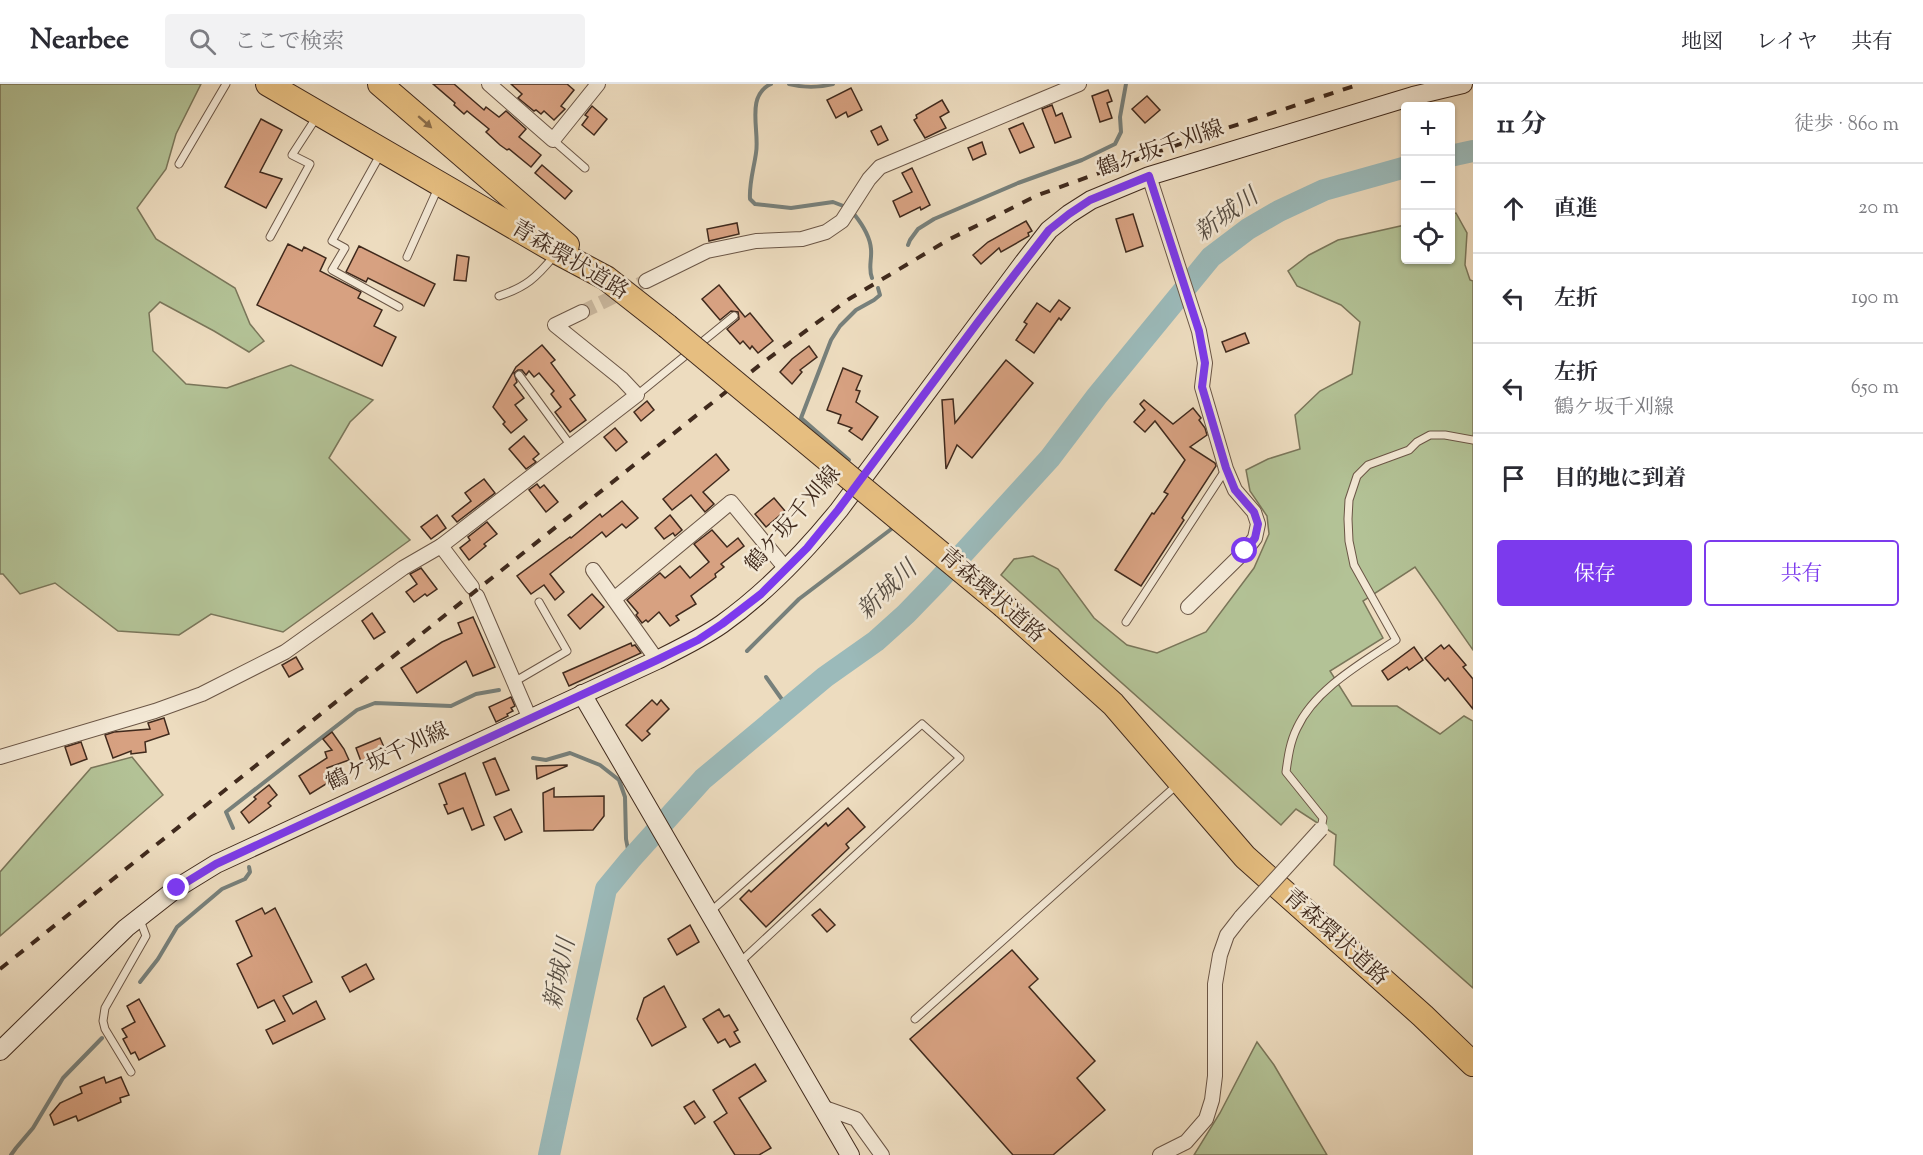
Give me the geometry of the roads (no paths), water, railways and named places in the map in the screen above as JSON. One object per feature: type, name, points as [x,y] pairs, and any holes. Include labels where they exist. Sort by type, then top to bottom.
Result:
[{"type":"highway","name":"青森環状道路","points":[[268,84],[557,252],[606,278],[667,326],[1004,606],[1113,704],[1245,857],[1423,1016],[1473,1064]]},
{"type":"highway","points":[[380,84],[606,278]]},
{"type":"main road","name":"鶴ケ坂千刈線","points":[[0,1051],[89,962],[138,917],[177,888],[216,864],[698,640],[761,594],[787,570],[838,510],[1049,230],[1090,200],[1149,176],[1413,96],[1463,84]]},
{"type":"main road","points":[[582,694],[850,1155]]},
{"type":"street","points":[[499,87],[553,140],[598,84]]},
{"type":"street","points":[[646,281],[707,251],[756,241],[802,239],[826,232],[842,221],[868,179],[880,167],[1079,84]]},
{"type":"street","points":[[1149,176],[1199,331],[1205,363],[1202,387],[1226,468],[1235,490],[1254,512],[1258,524],[1255,538],[1245,551],[1188,608]]},
{"type":"street","points":[[0,757],[155,711],[217,687],[285,652],[403,568],[441,546],[571,447],[637,395],[622,379],[555,325],[582,312]]},
{"type":"street","points":[[614,599],[731,502],[787,570]]},
{"type":"street","points":[[441,546],[474,591],[530,719]]},
{"type":"street","points":[[593,570],[657,660]]},
{"type":"street","points":[[1160,1155],[1186,1142],[1206,1119],[1212,1100],[1215,1076],[1215,984],[1220,955],[1227,935],[1321,829]]},
{"type":"street","points":[[822,1107],[856,1119],[882,1155]]},
{"type":"lane","points":[[179,164],[226,84]]},
{"type":"lane","points":[[270,237],[310,164],[292,155],[319,113]]},
{"type":"lane","points":[[553,140],[585,168]]},
{"type":"lane","points":[[382,150],[332,241],[345,249],[332,270],[399,307]]},
{"type":"lane","points":[[407,257],[440,184]]},
{"type":"lane","points":[[499,296],[520,289],[540,273],[557,252]]},
{"type":"lane","points":[[637,395],[734,316]]},
{"type":"lane","points":[[519,375],[571,447]]},
{"type":"lane","points":[[1321,829],[1323,818],[1286,772],[1290,745],[1297,727],[1307,710],[1332,683],[1396,640],[1354,565],[1349,541],[1348,519],[1349,500],[1357,476],[1368,465],[1409,450],[1417,442],[1430,435],[1473,440]]},
{"type":"lane","points":[[1126,622],[1226,468]]},
{"type":"lane","points":[[514,682],[567,651],[539,602]]},
{"type":"lane","points":[[709,912],[922,724],[960,758],[739,963]]},
{"type":"lane","points":[[915,1018],[1180,783]]},
{"type":"lane","points":[[131,1072],[105,1029],[103,1021],[105,1008],[146,936],[138,917]]},
{"type":"waterway","points":[[771,84],[763,90],[756,105],[757,144],[750,199],[755,204],[791,208],[833,202],[846,207]]},
{"type":"waterway","points":[[789,84],[811,87],[833,84]]},
{"type":"waterway","points":[[908,245],[918,229],[934,219],[1018,183],[1082,160],[1115,144],[1121,132],[1120,117],[1126,84]]},
{"type":"waterway","name":"新城川","points":[[1455,155],[1473,151]]},
{"type":"waterway","name":"新城川","points":[[549,1155],[606,889],[630,860],[703,779],[825,677],[876,641],[937,582],[1050,458],[1097,396],[1211,257],[1248,229],[1279,211],[1324,190],[1401,168]]},
{"type":"waterway","points":[[854,214],[869,239],[872,278]]},
{"type":"waterway","points":[[849,460],[801,418],[831,340],[840,326],[856,310],[880,295],[878,288]]},
{"type":"waterway","points":[[747,651],[799,599],[894,527]]},
{"type":"waterway","points":[[766,677],[788,708]]},
{"type":"waterway","points":[[233,828],[226,812],[357,710],[375,703],[451,706],[476,694],[499,690]]},
{"type":"waterway","points":[[533,758],[546,760],[570,753],[600,765],[619,780],[625,797],[626,839],[630,860]]},
{"type":"waterway","points":[[140,982],[158,959],[177,927],[222,889],[245,879],[250,872],[249,867]]},
{"type":"waterway","points":[[11,1155],[33,1128],[63,1078],[102,1038]]},
{"type":"tunnel","points":[[582,312],[646,281]]},
{"type":"railway","points":[[0,969],[761,364],[849,299],[948,240],[1038,195],[1191,140],[1360,84]]}]
